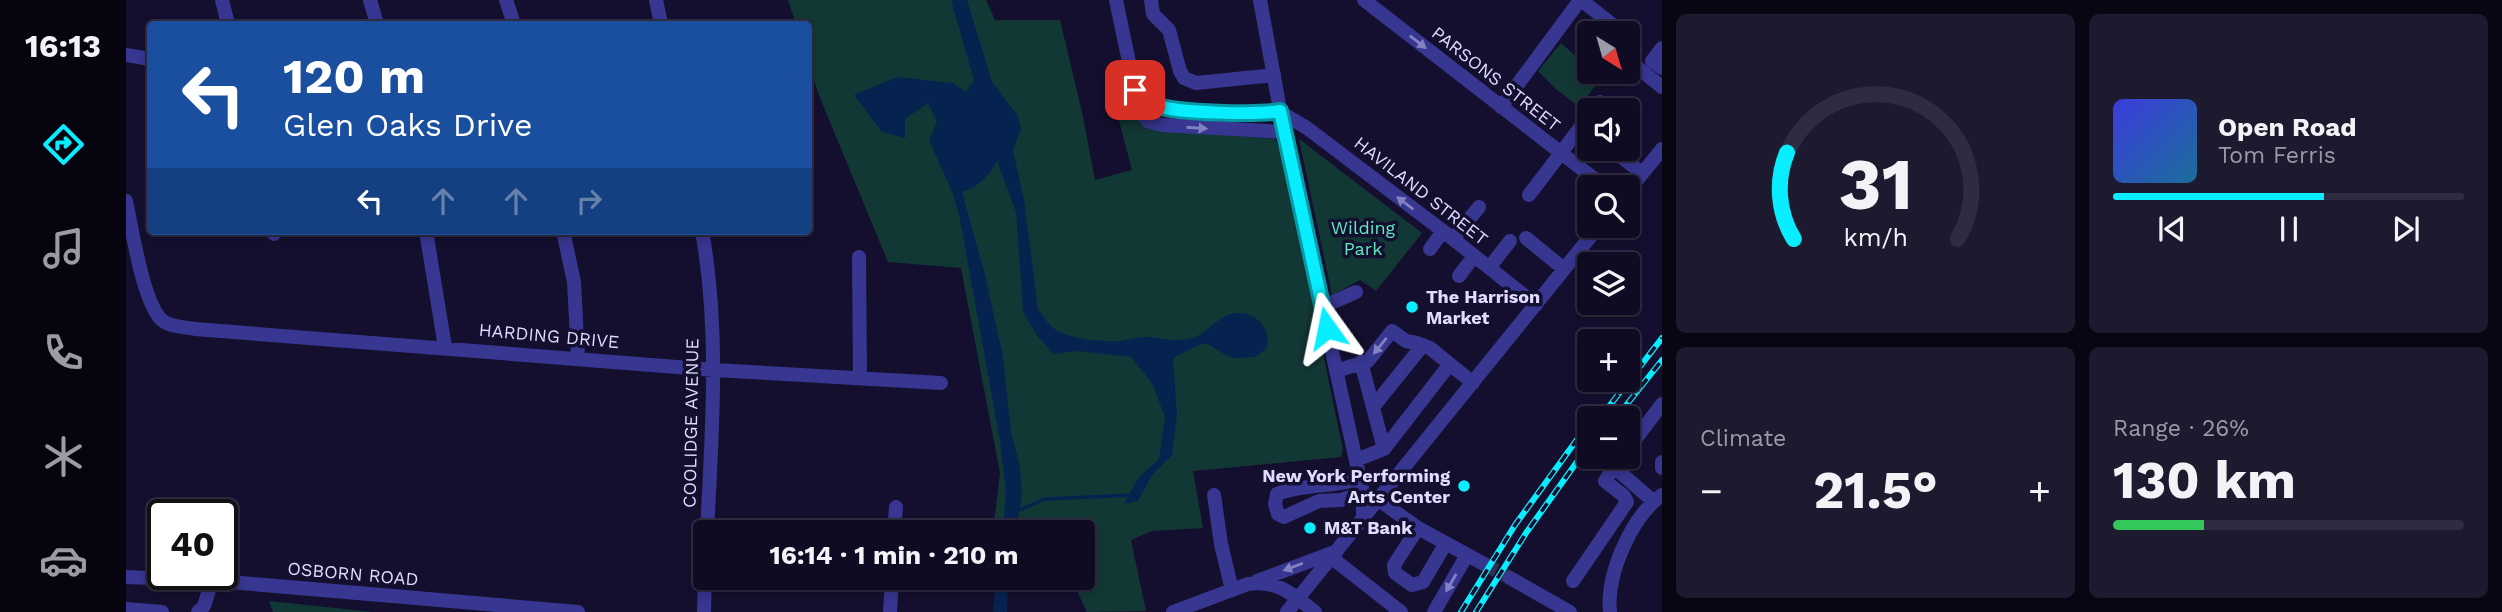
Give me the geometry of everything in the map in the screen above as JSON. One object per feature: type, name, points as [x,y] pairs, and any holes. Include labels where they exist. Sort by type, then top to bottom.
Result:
[{"type":"street","points":[[222,0],[227,21]]},
{"type":"street","points":[[370,0],[376,21]]},
{"type":"street","points":[[506,0],[513,21]]},
{"type":"street","points":[[656,0],[661,21]]},
{"type":"street","points":[[1116,0],[1139,106],[1142,115],[1149,122],[1284,132]]},
{"type":"street","points":[[1151,0],[1153,14],[1169,30],[1184,78],[1196,83],[1274,75]]},
{"type":"street","points":[[1259,0],[1284,132],[1356,460],[1363,519]]},
{"type":"street","name":"PARSONS STREET","points":[[1364,0],[1589,175]]},
{"type":"street","points":[[1501,107],[1581,0],[1608,21]]},
{"type":"street","points":[[1662,48],[1652,61],[1662,68]]},
{"type":"street","points":[[126,55],[147,58]]},
{"type":"street","points":[[1640,70],[1662,87]]},
{"type":"street","points":[[1135,90],[1151,103],[1170,109],[1262,113],[1280,111]]},
{"type":"street","name":"HAVILAND STREET","points":[[1280,111],[1307,128],[1536,305]]},
{"type":"street","points":[[1529,195],[1577,131]]},
{"type":"street","points":[[1640,176],[1662,149]]},
{"type":"street","points":[[1626,161],[1642,173]]},
{"type":"street","name":"HARDING DRIVE","points":[[126,201],[148,298],[158,315],[169,324],[195,329],[715,370],[941,383]]},
{"type":"street","points":[[1430,249],[1479,207]]},
{"type":"street","points":[[427,235],[445,347]]},
{"type":"street","points":[[564,235],[574,282],[578,358]]},
{"type":"street","name":"COOLIDGE AVENUE","points":[[703,235],[709,268],[715,370],[708,520]]},
{"type":"street","points":[[1526,238],[1564,269]]},
{"type":"street","points":[[1287,612],[1589,238]]},
{"type":"street","points":[[1489,268],[1510,241]]},
{"type":"street","points":[[1459,276],[1474,256]]},
{"type":"street","points":[[859,257],[860,378]]},
{"type":"street","points":[[1322,307],[1356,292]]},
{"type":"street","points":[[1336,370],[1368,360],[1392,331],[1406,341],[1423,345],[1474,383]]},
{"type":"street","points":[[1373,407],[1423,345]]},
{"type":"street","points":[[1361,362],[1384,449]]},
{"type":"street","points":[[1356,460],[1384,449],[1450,364]]},
{"type":"street","points":[[1640,433],[1662,404]]},
{"type":"street","points":[[1662,463],[1662,468]]},
{"type":"street","points":[[1573,581],[1627,502],[1624,496],[1605,481],[1613,469]]},
{"type":"street","points":[[1610,612],[1610,588],[1618,561],[1633,531],[1658,498],[1626,469]]},
{"type":"street","points":[[1361,486],[1341,500],[1319,501],[1284,517],[1278,514],[1275,504],[1277,494],[1289,489],[1361,486]]},
{"type":"street","points":[[1214,495],[1221,544],[1232,590]]},
{"type":"street","points":[[1379,500],[1418,528],[1484,564]]},
{"type":"street","points":[[895,520],[896,507]]},
{"type":"street","points":[[1418,528],[1394,565],[1395,573],[1412,585],[1423,582],[1446,543]]},
{"type":"street","points":[[1173,612],[1335,554]]},
{"type":"street","points":[[1335,554],[1383,607],[1401,612]]},
{"type":"street","points":[[1434,612],[1467,555]]},
{"type":"street","name":"OSBORN ROAD","points":[[126,577],[147,578]]},
{"type":"street","points":[[1510,578],[1570,612]]},
{"type":"street","name":"OSBORN ROAD","points":[[238,583],[578,612]]},
{"type":"street","points":[[1248,584],[1271,583],[1286,590],[1315,612]]},
{"type":"street","points":[[198,612],[204,606],[209,590]]},
{"type":"street","points":[[704,612],[705,590]]},
{"type":"street","points":[[890,612],[891,590]]},
{"type":"street","points":[[126,609],[162,612]]},
{"type":"green space","points":[[788,0],[986,0],[995,20],[1060,20],[1095,180],[1132,170],[1117,113],[1133,111],[1146,129],[1275,139],[1282,155],[1343,450],[1341,457],[1193,471],[1203,528],[1152,531],[1131,540],[1146,611],[1087,612],[1077,590],[1095,590],[1095,520],[994,520],[1000,473],[961,268],[888,262],[818,93],[812,73],[812,21],[795,21]]},
{"type":"green space","points":[[1561,43],[1577,57],[1577,84],[1597,84],[1586,98],[1577,98],[1577,105],[1538,71]]},
{"type":"green space","name":"Wilding Park","points":[[1299,139],[1422,233],[1376,291],[1360,280],[1332,295]]},
{"type":"green space","points":[[269,601],[373,612],[273,612]]},
{"type":"water","points":[[951,0],[967,0],[992,82],[1018,116],[1021,129],[1013,150],[1024,200],[1038,309],[1050,325],[1066,334],[1097,340],[1122,341],[1146,337],[1181,340],[1192,338],[1226,316],[1239,313],[1257,319],[1265,329],[1266,349],[1255,357],[1229,357],[1208,344],[1201,344],[1173,358],[1177,415],[1172,455],[1152,475],[1138,501],[1124,504],[1139,477],[1159,459],[1165,417],[1152,383],[1131,357],[1078,351],[1054,354],[1038,337],[1023,312],[1016,212],[997,161],[982,180],[962,192],[985,275],[1003,357],[1011,432],[1020,466],[1022,496],[1017,520],[1004,520],[1006,492],[1000,441],[960,219],[953,194],[929,140],[937,122],[928,103],[905,119],[905,138],[882,132],[854,95],[897,77],[953,83],[966,92],[974,80]]},
{"type":"water","points":[[995,590],[1008,590],[1007,612],[993,612]]},
{"type":"waterway","points":[[1017,511],[1045,499],[1133,495]]},
{"type":"tunnel","points":[[1484,564],[1510,578]]},
{"type":"railway","points":[[1609,406],[1662,338]]},
{"type":"railway","points":[[1626,406],[1662,360]]},
{"type":"railway","points":[[1461,612],[1515,525],[1577,440]]},
{"type":"railway","points":[[1476,612],[1526,533],[1577,462]]},
{"type":"place","name":"The Harrison Market","points":[[1412,307]]},
{"type":"place","name":"New York Performing Arts Center","points":[[1464,486]]},
{"type":"place","name":"M&T Bank","points":[[1310,528]]},
{"type":"route","points":[[1135,90],[1151,103],[1170,109],[1262,113],[1280,111],[1327,328]]}]
